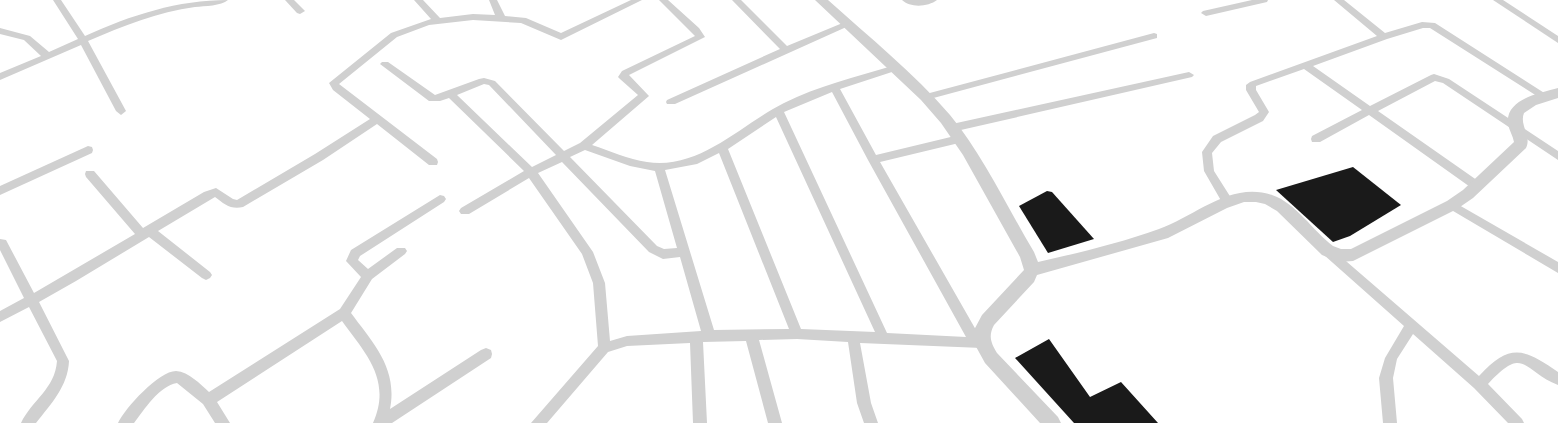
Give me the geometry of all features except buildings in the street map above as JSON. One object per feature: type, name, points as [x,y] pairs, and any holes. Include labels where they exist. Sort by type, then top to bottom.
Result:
[{"type":"street","points":[[56,0],[83,40],[121,112]]},
{"type":"street","points":[[0,77],[83,40],[163,10],[224,0]]},
{"type":"street","points":[[289,0],[300,12]]},
{"type":"street","points":[[418,0],[437,20]]},
{"type":"street","points":[[493,0],[502,20]]},
{"type":"street","points":[[434,162],[337,88],[334,82],[394,35],[419,24],[437,20],[473,17],[529,22],[560,37],[638,0]]},
{"type":"street","points":[[464,211],[532,172],[584,146],[644,96],[623,77],[626,72],[700,37],[696,30],[663,0]]},
{"type":"street","points":[[736,0],[786,50]]},
{"type":"street","points":[[821,0],[926,97],[956,134],[1028,256],[1032,270]]},
{"type":"street","points":[[906,0],[913,3],[933,0]]},
{"type":"street","points":[[1218,0],[1228,8]]},
{"type":"street","points":[[1206,12],[1264,0]]},
{"type":"street","points":[[1338,0],[1384,37]]},
{"type":"street","points":[[1497,0],[1558,40]]},
{"type":"street","points":[[671,102],[848,24]]},
{"type":"street","points":[[1227,201],[1209,171],[1206,160],[1207,152],[1217,139],[1259,118],[1264,112],[1250,87],[1253,84],[1384,37],[1422,25],[1432,26],[1551,94]]},
{"type":"street","points":[[0,31],[33,40],[48,57]]},
{"type":"street","points":[[926,97],[1154,36]]},
{"type":"street","points":[[385,64],[430,97],[436,99],[479,82],[492,83],[652,249],[663,254],[684,252]]},
{"type":"street","points":[[1305,65],[1477,186]]},
{"type":"street","points":[[584,146],[648,167],[688,162],[722,148],[778,111],[797,102],[895,68]]},
{"type":"street","points":[[873,160],[956,134],[1189,75]]},
{"type":"street","points":[[1316,139],[1434,77],[1446,81],[1558,156]]},
{"type":"street","points":[[835,88],[873,160],[979,342],[991,358],[1052,423]]},
{"type":"street","points":[[450,94],[532,172],[587,252],[594,268],[600,292],[604,348]]},
{"type":"street","points":[[1321,246],[1334,254],[1345,257],[1354,255],[1452,205],[1477,186],[1521,144],[1522,140],[1516,128],[1516,114],[1520,109],[1551,94]]},
{"type":"street","points":[[778,111],[883,337]]},
{"type":"street","points":[[0,317],[72,278],[212,193],[219,194],[230,203],[239,204],[319,157],[377,119]]},
{"type":"street","points":[[722,148],[797,334]]},
{"type":"street","points":[[0,192],[88,150]]},
{"type":"street","points":[[659,167],[684,252],[703,337],[700,423]]},
{"type":"street","points":[[90,174],[145,232],[206,275]]},
{"type":"street","points":[[979,342],[982,330],[988,320],[1022,286],[1032,270],[1166,233],[1227,201],[1258,196],[1266,199],[1292,217],[1321,246],[1479,384],[1517,423]]},
{"type":"street","points":[[368,276],[352,261],[355,253],[440,199]]},
{"type":"street","points":[[1452,205],[1558,268]]},
{"type":"street","points":[[2,243],[63,361],[64,370],[60,380],[28,423]]},
{"type":"street","points":[[208,400],[344,313],[368,276],[401,250]]},
{"type":"street","points":[[344,313],[379,363],[384,376],[386,389],[380,422]]},
{"type":"street","points":[[1390,423],[1386,389],[1388,367],[1391,358],[1411,325]]},
{"type":"street","points":[[538,423],[604,348],[627,341],[797,334],[979,342]]},
{"type":"street","points":[[751,335],[775,423]]},
{"type":"street","points":[[853,336],[864,403],[871,423]]},
{"type":"street","points":[[380,422],[486,354]]},
{"type":"street","points":[[1479,384],[1502,361],[1509,358],[1518,358],[1530,362],[1558,379]]},
{"type":"street","points":[[125,423],[155,389],[170,378],[177,377],[184,380],[208,400],[223,423]]}]
